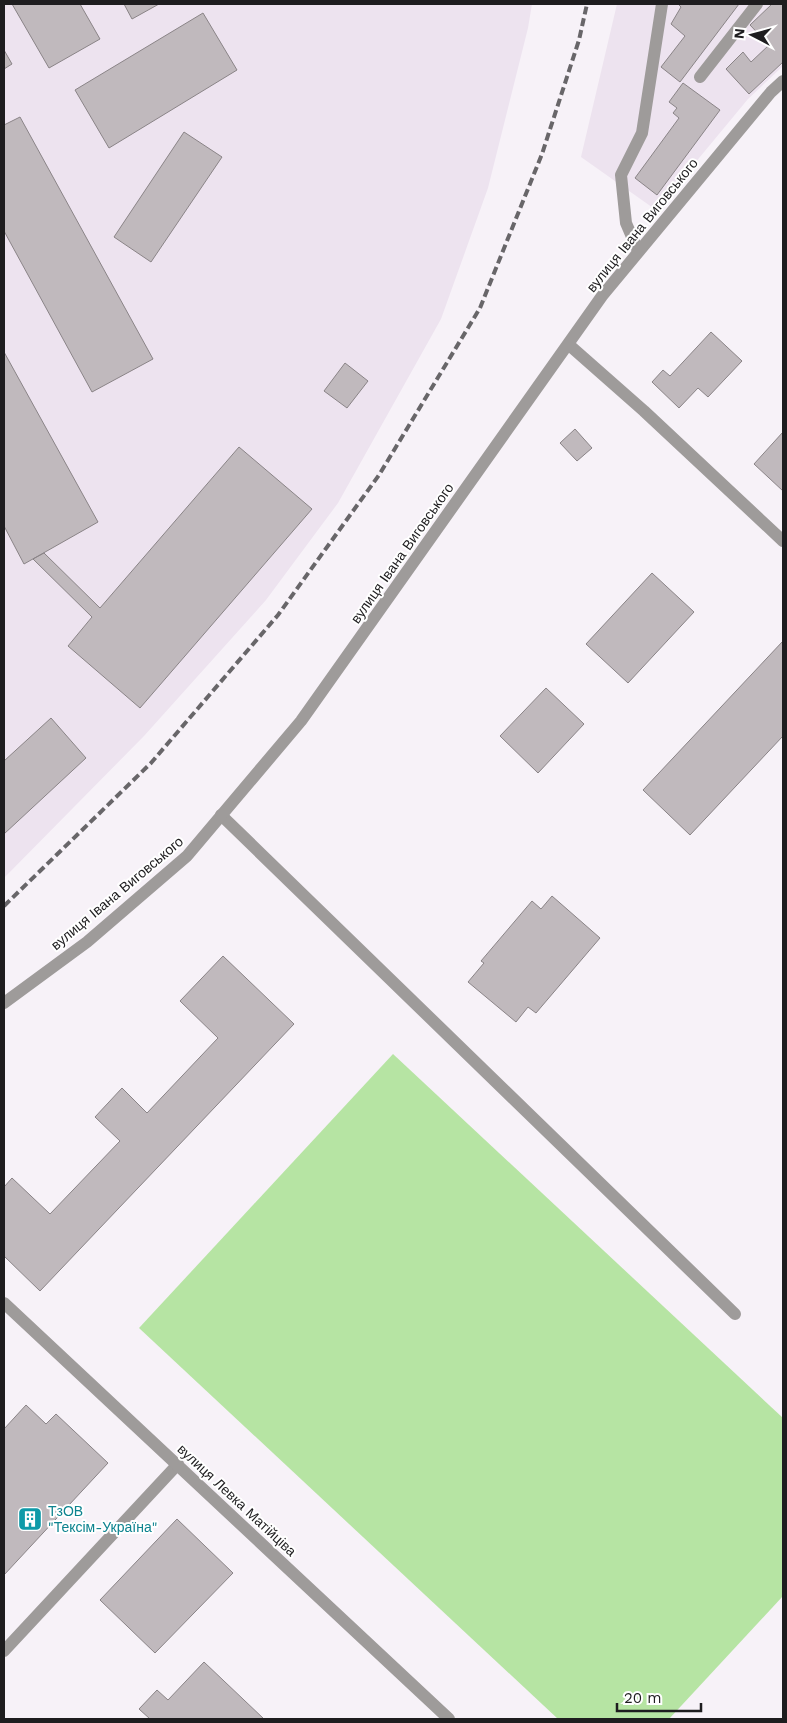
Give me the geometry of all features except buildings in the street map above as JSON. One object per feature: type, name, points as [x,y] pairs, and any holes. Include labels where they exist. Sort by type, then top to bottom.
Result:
[{"type":"street","points":[[638,251],[626,224],[621,175],[642,133],[662,4]]},
{"type":"street","points":[[700,77],[757,4]]},
{"type":"street","name":"вулиця Івана Виговського","points":[[4,1002],[87,942],[186,856],[301,721],[568,344],[638,251],[783,80]]},
{"type":"street","points":[[568,344],[644,411],[783,541]]},
{"type":"street","points":[[221,815],[734,1314]]},
{"type":"street","name":"вулиця Левка Матійціва","points":[[4,1303],[449,1719]]},
{"type":"street","points":[[4,1651],[178,1464]]},
{"type":"shaded area","points":[[4,4],[532,4],[528,28],[488,188],[441,319],[338,503],[266,600],[144,736],[4,878]]},
{"type":"shaded area","points":[[617,4],[783,4],[783,66],[748,99],[656,210],[581,157]]},
{"type":"green space","points":[[393,1054],[783,1418],[783,1596],[669,1719],[558,1719],[139,1328]]},
{"type":"railway","points":[[4,906],[151,763],[278,615],[379,475],[480,308],[542,154],[579,40],[587,4]]},
{"type":"place","name":"ТзОВ \"Тексім-Україна\"","points":[[30,1519]]}]
